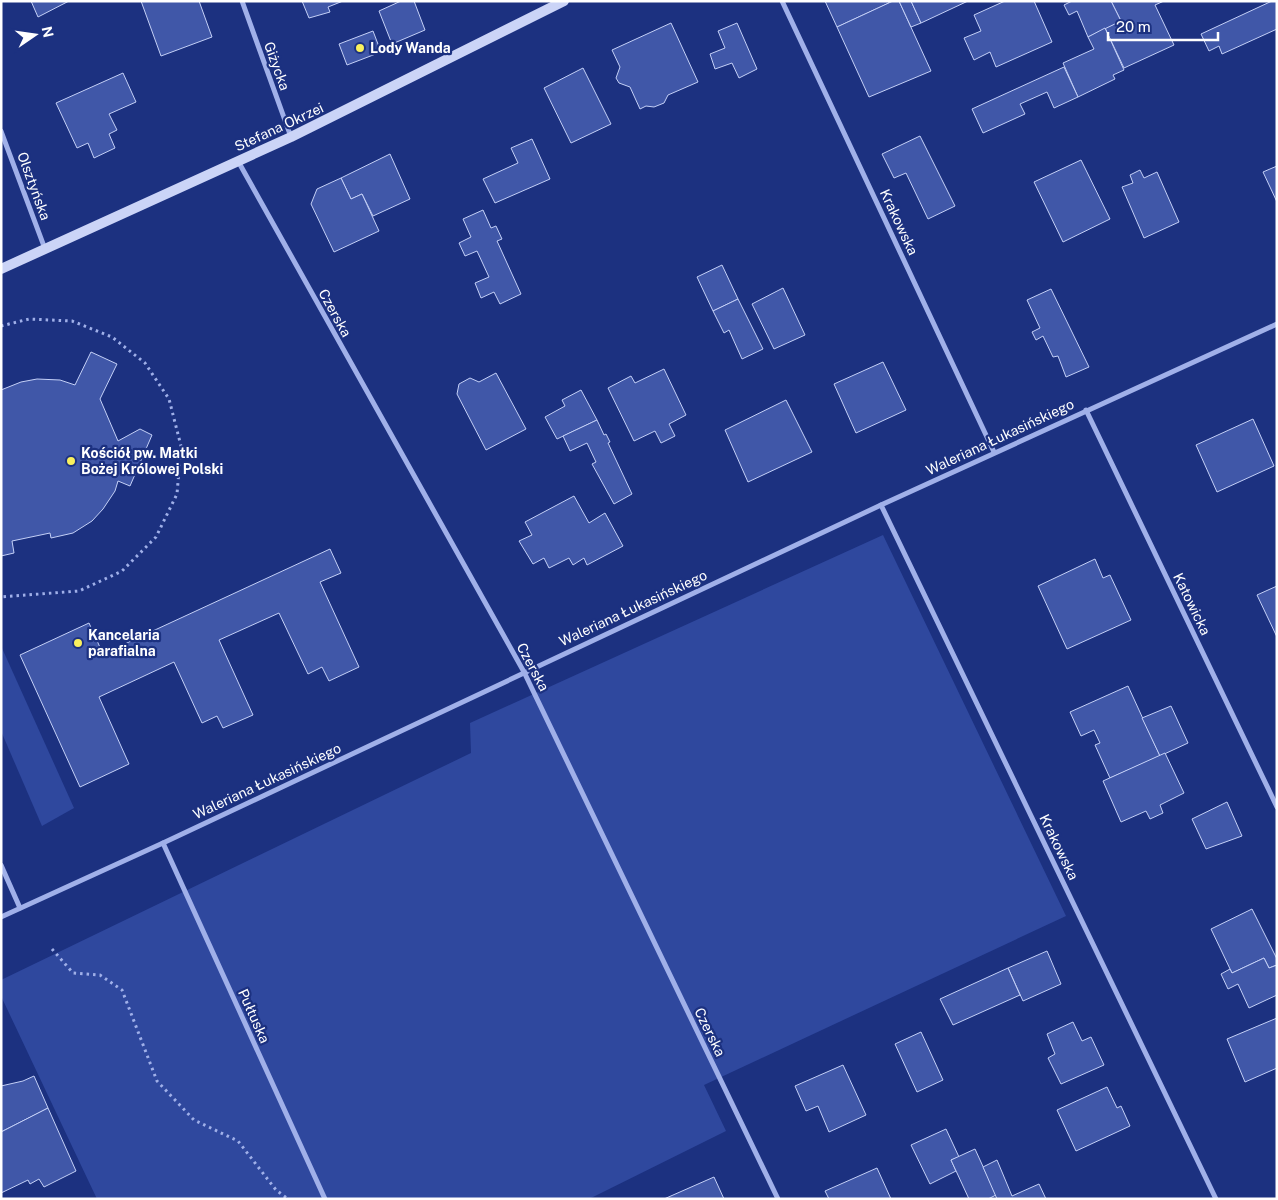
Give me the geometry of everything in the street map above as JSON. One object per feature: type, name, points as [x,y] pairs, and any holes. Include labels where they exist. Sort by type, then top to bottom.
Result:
[{"type":"street","name":"Giżycka","points":[[242,1],[291,138]]},
{"type":"street","name":"Stefana Okrzei","points":[[1,269],[291,138],[564,1]]},
{"type":"street","name":"Krakowska","points":[[782,1],[994,452]]},
{"type":"street","name":"Olsztyńska","points":[[1,131],[45,249]]},
{"type":"street","name":"Czerska","points":[[238,161],[524,672],[778,1199]]},
{"type":"street","name":"Waleriana Łukasińskiego","points":[[1,917],[163,843],[881,504],[1277,324]]},
{"type":"street","name":"Katowicka","points":[[1086,410],[1277,807]]},
{"type":"street","name":"Krakowska","points":[[881,504],[1216,1199]]},
{"type":"street","name":"Pułtuska","points":[[163,843],[325,1199]]},
{"type":"street","points":[[1,865],[20,908]]},
{"type":"path","points":[[1,326],[29,319],[72,321],[112,336],[146,363],[169,399],[181,446],[177,494],[156,537],[122,571],[79,591],[1,597]]},
{"type":"path","points":[[52,949],[73,973],[100,975],[122,990],[157,1081],[194,1120],[238,1141],[276,1190],[288,1199]]},
{"type":"shaded area","points":[[883,535],[1066,916],[704,1085],[726,1131],[589,1199],[97,1199],[1,996],[1,980],[471,753],[470,723]]},
{"type":"shaded area","points":[[1,646],[74,808],[42,826],[1,731]]},
{"type":"building","points":[[31,1],[69,1],[38,17]]},
{"type":"building","points":[[141,1],[199,1],[212,37],[161,56]]},
{"type":"building","points":[[302,1],[343,1],[328,7],[330,12],[309,18]]},
{"type":"building","points":[[401,1],[414,1],[425,30],[392,44],[379,11]]},
{"type":"building","points":[[825,1],[888,1],[889,3],[837,27]]},
{"type":"building","points":[[893,1],[899,1],[931,71],[869,97],[837,27]]},
{"type":"building","points":[[899,1],[911,1],[921,23],[911,27]]},
{"type":"building","points":[[911,1],[968,1],[921,23]]},
{"type":"building","points":[[1005,1],[1034,1],[1052,42],[996,67],[990,52],[974,60],[964,38],[981,31],[974,15]]},
{"type":"building","points":[[1072,1],[1111,1],[1121,21],[1088,37],[1077,11],[1069,15],[1064,5]]},
{"type":"building","points":[[1111,1],[1164,1],[1155,5],[1174,45],[1124,68],[1105,28],[1121,21]]},
{"type":"building","points":[[1272,1],[1277,1],[1277,29],[1222,54],[1219,46],[1209,51],[1201,34]]},
{"type":"building","points":[[671,23],[698,82],[668,95],[664,103],[640,109],[630,87],[619,83],[616,78],[620,67],[612,50]]},
{"type":"building","points":[[737,23],[757,69],[739,78],[732,63],[715,69],[710,54],[725,48],[718,31]]},
{"type":"building","points":[[1105,28],[1124,70],[1113,75],[1115,79],[1078,97],[1063,63],[1094,49],[1088,37]]},
{"type":"building","name":"Lody Wanda","points":[[373,31],[381,52],[347,65],[339,44]]},
{"type":"building","points":[[1064,67],[1078,97],[1054,108],[1047,92],[1020,104],[1025,114],[983,133],[972,109]]},
{"type":"building","points":[[583,68],[611,124],[571,143],[544,88]]},
{"type":"building","points":[[123,73],[136,102],[109,114],[117,130],[109,134],[115,148],[94,158],[88,143],[77,148],[56,103]]},
{"type":"building","points":[[920,136],[955,206],[928,219],[906,173],[894,178],[882,154]]},
{"type":"building","points":[[532,139],[550,179],[495,203],[483,179],[518,163],[511,148]]},
{"type":"building","points":[[390,154],[410,199],[373,216],[362,194],[351,199],[341,178]]},
{"type":"building","points":[[1081,160],[1110,219],[1063,242],[1034,182]]},
{"type":"building","points":[[1277,166],[1277,202],[1263,172]]},
{"type":"building","points":[[1140,170],[1144,178],[1157,172],[1179,222],[1144,238],[1122,187],[1133,183],[1130,175]]},
{"type":"building","points":[[341,178],[351,199],[362,194],[379,231],[334,252],[311,204],[317,189]]},
{"type":"building","points":[[483,210],[491,228],[496,226],[502,239],[497,241],[521,294],[500,304],[494,292],[481,298],[475,283],[489,277],[477,251],[465,256],[459,243],[471,237],[463,219]]},
{"type":"building","points":[[722,265],[738,299],[713,311],[697,277]]},
{"type":"building","points":[[783,288],[805,335],[774,349],[752,304]]},
{"type":"building","points":[[1051,289],[1089,367],[1066,377],[1058,356],[1053,357],[1043,336],[1036,340],[1032,332],[1040,328],[1027,300]]},
{"type":"building","points":[[738,299],[763,349],[742,359],[729,330],[724,333],[713,311]]},
{"type":"building","name":"Kościół pw. Matki Bożej Królowej Polski","points":[[91,352],[117,364],[100,399],[118,441],[140,429],[152,435],[130,486],[118,481],[115,491],[103,509],[92,521],[73,533],[51,538],[50,533],[12,541],[14,553],[1,556],[1,390],[21,382],[37,379],[60,380],[75,385]]},
{"type":"building","points":[[883,362],[906,410],[856,433],[834,384]]},
{"type":"building","points":[[664,369],[686,415],[669,424],[675,436],[661,443],[655,431],[634,441],[608,388],[631,376],[635,383]]},
{"type":"building","points":[[496,373],[526,429],[486,450],[457,394],[459,384],[470,378],[479,382]]},
{"type":"building","points":[[581,390],[597,420],[557,439],[545,417],[565,406],[562,400]]},
{"type":"building","points":[[786,400],[812,452],[748,482],[725,430]]},
{"type":"building","points":[[1253,419],[1274,466],[1217,492],[1196,445]]},
{"type":"building","points":[[597,420],[604,435],[606,434],[610,442],[608,443],[632,494],[614,504],[592,464],[596,462],[587,443],[570,451],[563,436]]},
{"type":"building","points":[[574,496],[589,523],[605,513],[623,546],[587,565],[584,558],[573,565],[569,558],[549,568],[544,558],[533,564],[519,541],[532,535],[525,522]]},
{"type":"building","points":[[330,549],[341,573],[320,582],[359,667],[329,681],[322,667],[308,674],[279,613],[219,640],[253,715],[223,728],[217,716],[202,723],[174,662],[99,697],[129,764],[80,787],[20,655],[89,623],[103,654]]},
{"type":"building","points":[[1095,559],[1103,578],[1110,575],[1131,620],[1067,649],[1038,586]]},
{"type":"building","points":[[1277,586],[1277,637],[1257,595]]},
{"type":"building","points":[[1128,686],[1160,756],[1110,778],[1095,745],[1100,743],[1094,730],[1081,736],[1070,712]]},
{"type":"building","points":[[1171,706],[1188,743],[1160,756],[1142,718]]},
{"type":"building","points":[[1165,753],[1184,793],[1160,805],[1163,813],[1150,819],[1146,811],[1121,822],[1103,781]]},
{"type":"building","points":[[1227,802],[1242,836],[1206,849],[1192,819]]},
{"type":"building","points":[[1252,909],[1277,959],[1277,965],[1269,968],[1264,958],[1232,973],[1211,929]]},
{"type":"building","points":[[1047,951],[1061,984],[1023,1001],[1008,968]]},
{"type":"building","points":[[1264,958],[1269,968],[1277,965],[1277,995],[1249,1008],[1238,984],[1228,989],[1221,974],[1230,969],[1232,973]]},
{"type":"building","points":[[1008,968],[1020,995],[953,1025],[940,999]]},
{"type":"building","points":[[1277,1018],[1277,1068],[1245,1082],[1227,1039]]},
{"type":"building","points":[[1073,1022],[1082,1041],[1091,1037],[1104,1065],[1061,1084],[1048,1058],[1055,1054],[1047,1034]]},
{"type":"building","points":[[921,1032],[943,1080],[917,1092],[895,1044]]},
{"type":"building","points":[[843,1065],[866,1115],[829,1132],[818,1106],[806,1111],[795,1086]]},
{"type":"building","points":[[34,1076],[48,1108],[1,1132],[1,1086],[23,1081]]},
{"type":"building","points":[[1107,1087],[1117,1108],[1121,1106],[1130,1126],[1076,1151],[1057,1110]]},
{"type":"building","points":[[48,1108],[76,1171],[44,1187],[39,1179],[30,1184],[28,1180],[1,1193],[1,1132]]},
{"type":"building","points":[[946,1129],[959,1157],[951,1160],[956,1171],[930,1184],[911,1145]]},
{"type":"building","points":[[975,1149],[996,1195],[988,1199],[969,1199],[951,1160]]},
{"type":"building","points":[[997,1160],[1012,1196],[1039,1184],[1046,1199],[997,1199],[983,1167]]},
{"type":"building","points":[[877,1168],[891,1199],[829,1199],[825,1191]]},
{"type":"building","points":[[714,1177],[724,1199],[664,1199]]},
{"type":"place","name":"Lody Wanda","points":[[360,48]]},
{"type":"place","name":"Kościół pw. Matki Bożej Królowej Polski","points":[[71,461]]},
{"type":"place","name":"Kancelaria parafialna","points":[[78,643]]}]
